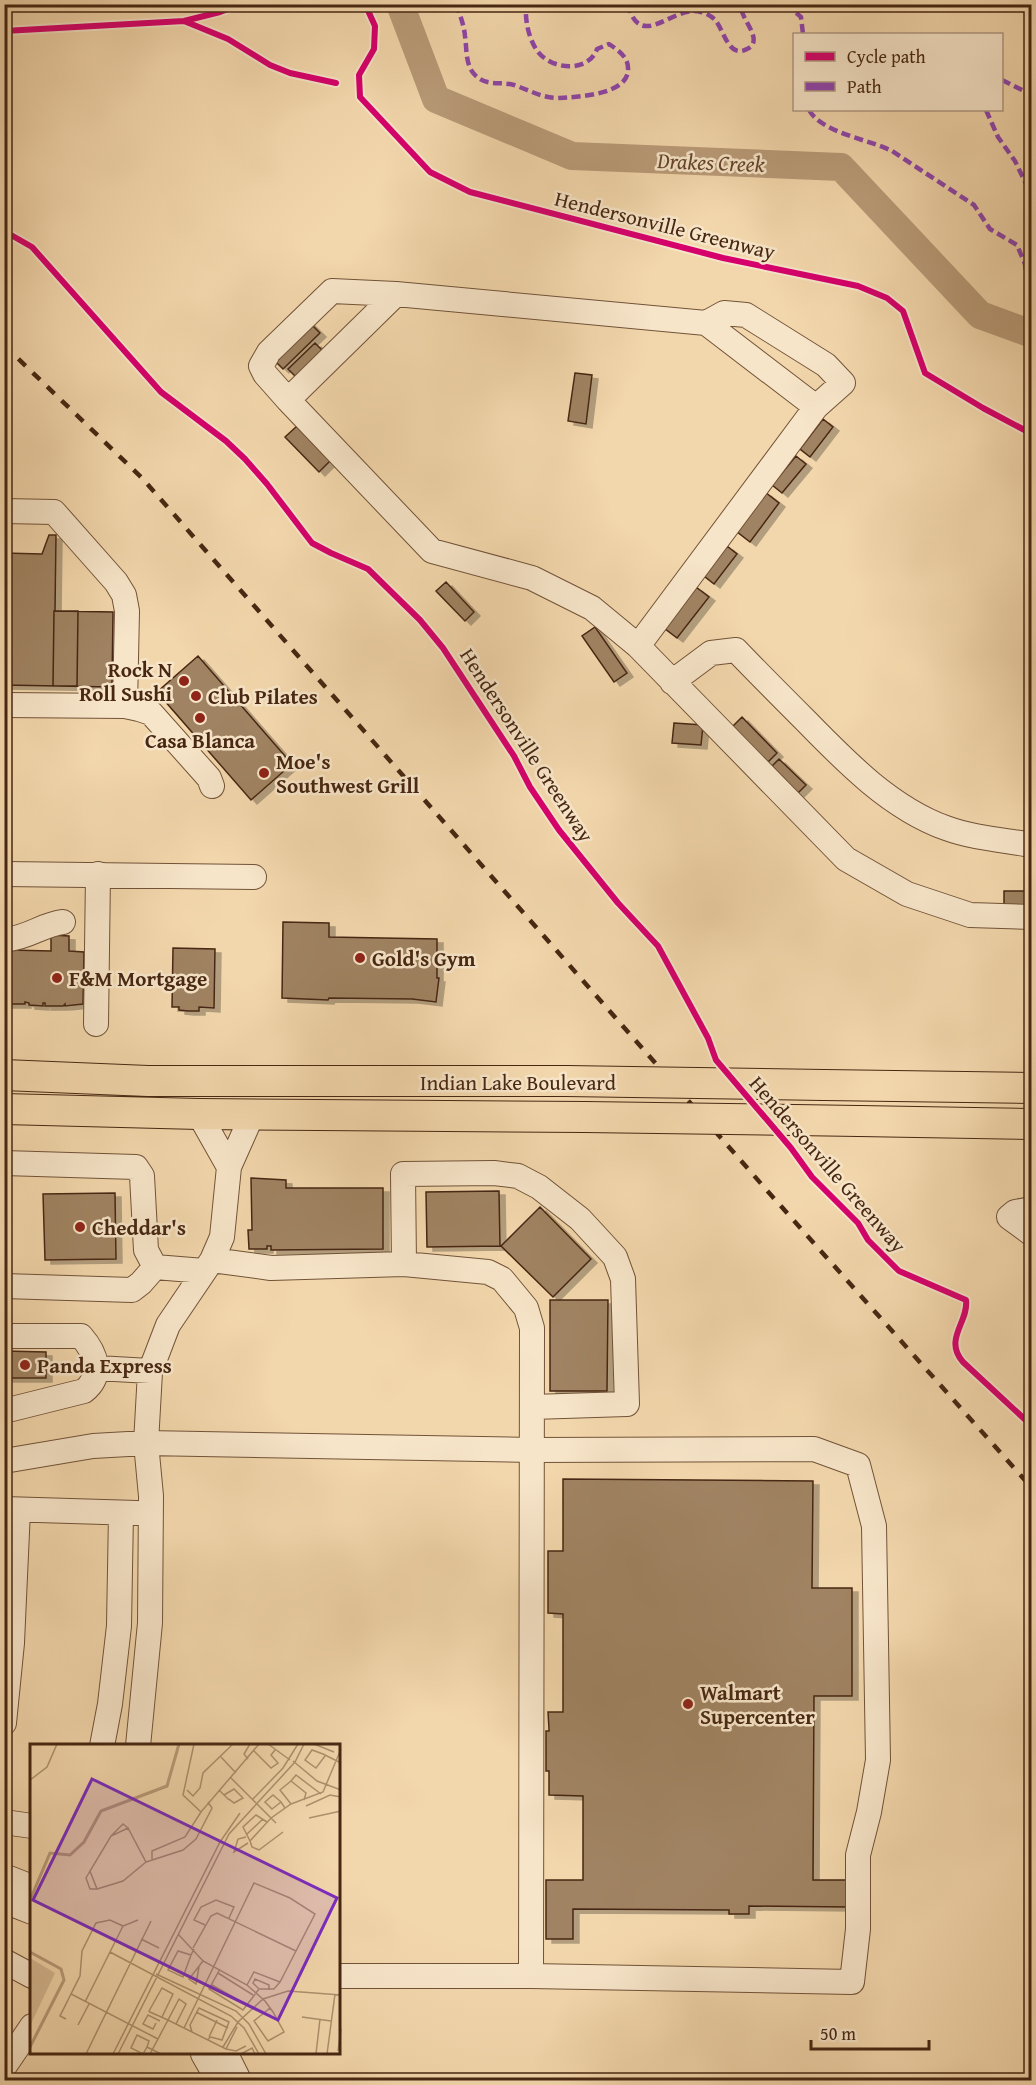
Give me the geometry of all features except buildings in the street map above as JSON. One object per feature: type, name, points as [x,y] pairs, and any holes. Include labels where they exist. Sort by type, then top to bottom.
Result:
[{"type":"main road","name":"Indian Lake Boulevard","points":[[4,1075],[148,1081],[566,1081],[1032,1088]]},
{"type":"main road","name":"Indian Lake Boulevard","points":[[4,1109],[199,1114],[1032,1124]]},
{"type":"street","points":[[816,407],[706,323],[396,294],[332,291],[269,352],[261,366],[265,374],[288,400],[432,551],[532,578],[592,608],[638,646],[846,860],[908,894],[970,915],[1032,916]]},
{"type":"street","points":[[288,400],[396,294]]},
{"type":"street","points":[[638,646],[816,407],[843,383],[826,365],[746,315],[724,313],[706,323]]},
{"type":"street","points":[[4,511],[54,512],[124,595],[127,611],[125,706]]},
{"type":"street","points":[[672,682],[711,653],[736,650],[850,766],[891,797],[945,828],[980,837],[1032,845]]},
{"type":"street","points":[[4,705],[125,706],[151,713],[209,778],[212,786]]},
{"type":"street","points":[[4,874],[254,877]]},
{"type":"street","points":[[96,1024],[98,874]]},
{"type":"street","points":[[9,939],[19,938],[49,924],[63,922]]},
{"type":"street","points":[[138,1744],[150,1623],[150,1514],[146,1443],[150,1371],[168,1325],[208,1265],[222,1237],[229,1167],[253,1113]]},
{"type":"street","points":[[199,1114],[229,1167]]},
{"type":"street","points":[[4,1162],[136,1167],[142,1176],[146,1250],[155,1267]]},
{"type":"street","points":[[404,1264],[403,1174],[494,1173],[518,1176],[539,1187],[580,1219],[615,1257],[623,1279],[627,1404],[532,1407]]},
{"type":"street","points":[[1032,1209],[1015,1212],[1010,1218],[1032,1234]]},
{"type":"street","points":[[4,1286],[132,1290],[155,1267],[208,1265],[271,1269],[404,1264],[488,1272],[501,1279],[526,1308],[532,1328],[531,1976]]},
{"type":"street","points":[[4,1336],[81,1336],[91,1347],[97,1368],[92,1385],[84,1391],[4,1409]]},
{"type":"street","points":[[97,1368],[150,1371]]},
{"type":"street","points":[[4,1461],[93,1446],[146,1443],[532,1450],[814,1449],[858,1465],[874,1526],[878,1760],[869,1812],[858,1855],[858,1929],[852,1982],[531,1976],[340,1976]]},
{"type":"street","points":[[4,1723],[12,1643],[11,1510],[150,1514]]},
{"type":"street","points":[[102,1744],[110,1704],[119,1626],[122,1513]]},
{"type":"street","points":[[4,1822],[30,1826]]},
{"type":"street","points":[[4,1876],[30,1886]]},
{"type":"street","points":[[4,1901],[30,1911]]},
{"type":"street","points":[[4,1961],[30,1975]]},
{"type":"street","points":[[4,2067],[30,2029]]},
{"type":"street","points":[[204,2055],[218,2080]]},
{"type":"street","points":[[226,2055],[239,2080]]},
{"type":"waterway","name":"Drakes Creek","points":[[400,4],[436,99],[572,156],[841,167],[980,315],[1032,334]]},
{"type":"railway","points":[[4,345],[142,478],[771,1195],[1032,1488]]},
{"type":"marked path","points":[[456,4],[464,28],[470,67],[475,75],[484,81],[514,85],[552,98],[601,93],[621,84],[628,68],[626,60],[609,44],[597,49],[592,57],[577,66],[559,65],[542,56],[533,44],[529,33],[526,4]]},
{"type":"marked path","points":[[628,4],[633,18],[641,25],[649,26],[690,11],[705,13],[716,21],[731,47],[741,51],[752,45],[754,40],[743,15],[741,4]]},
{"type":"marked path","points":[[786,4],[801,17],[803,33]]},
{"type":"marked path","points":[[993,4],[1032,12]]},
{"type":"marked path","points":[[1003,80],[1032,95]]},
{"type":"marked path","points":[[810,111],[815,118],[835,130],[892,151],[974,205],[990,229],[1017,245],[1025,264],[1027,281],[1032,290]]},
{"type":"marked path","points":[[986,111],[998,137],[1015,161],[1032,192]]},
{"type":"cycle path","points":[[4,31],[184,21],[241,4]]},
{"type":"cycle path","name":"Hendersonville Greenway","points":[[365,4],[375,26],[374,49],[359,75],[360,97],[430,172],[470,192],[723,258],[858,286],[887,298],[903,311],[925,373],[1032,434]]},
{"type":"cycle path","points":[[184,21],[228,39],[270,65],[290,73],[336,83]]},
{"type":"cycle path","name":"Hendersonville Greenway","points":[[4,231],[32,247],[161,392],[226,441],[245,459],[312,543],[368,569],[420,620],[443,648],[514,756],[530,787],[559,830],[618,903],[658,946],[708,1038],[716,1060],[791,1148],[812,1177],[858,1223],[868,1240],[899,1271],[966,1300],[964,1316],[956,1338],[955,1346],[958,1354],[963,1362],[1032,1426]]},
{"type":"place","name":"Rock N Roll Sushi","points":[[184,681]]},
{"type":"place","name":"Club Pilates","points":[[196,696]]},
{"type":"place","name":"Casa Blanca","points":[[200,718]]},
{"type":"place","name":"Moe's Southwest Grill","points":[[264,773]]},
{"type":"place","name":"Gold's Gym","points":[[360,958]]},
{"type":"place","name":"F&M Mortgage","points":[[57,978]]},
{"type":"place","name":"Cheddar's","points":[[80,1227]]},
{"type":"place","name":"Panda Express","points":[[25,1365]]},
{"type":"place","name":"Walmart Supercenter","points":[[688,1704]]}]
